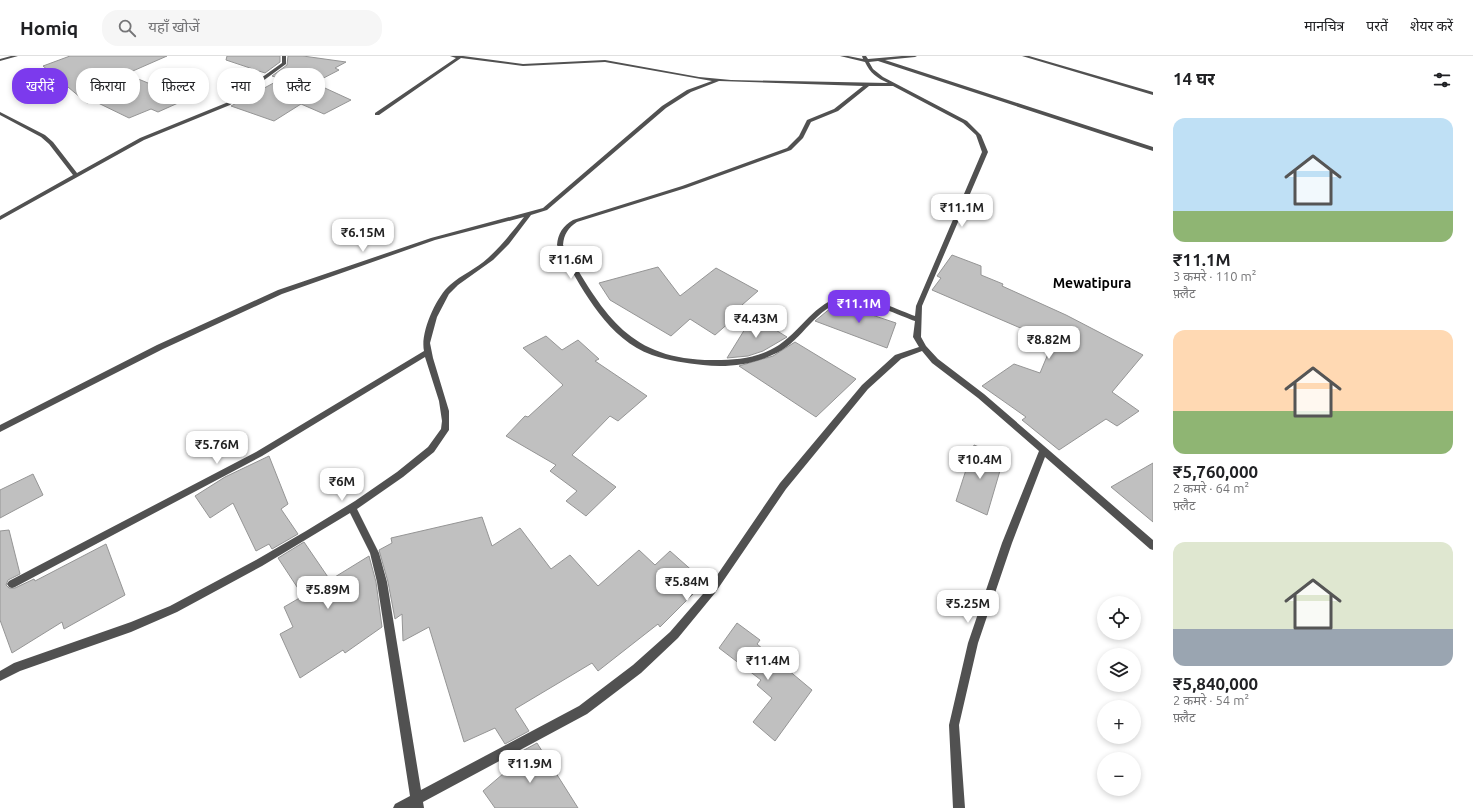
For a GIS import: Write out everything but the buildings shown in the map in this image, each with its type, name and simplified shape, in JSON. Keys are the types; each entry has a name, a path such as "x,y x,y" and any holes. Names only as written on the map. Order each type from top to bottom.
{"street":[{"path":"0,60 16,56"},
{"path":"0,218 76,175 152,135 228,104 284,63 284,57 291,56"},
{"path":"452,56 523,65 605,61 718,80 894,86"},
{"path":"842,56 879,60 915,56"},
{"path":"1024,56 1153,94"},
{"path":"377,114 460,57"},
{"path":"865,59 871,70 881,78 965,122 981,139 984,152 920,306 918,337 922,348 1153,546"},
{"path":"879,60 1153,149"},
{"path":"0,428 160,347 280,292 432,239 545,209 664,107 689,91 718,80"},
{"path":"867,85 836,110 808,121 801,137 789,149 684,187 575,221 566,226 561,234 560,245 594,301 618,330 633,343 647,351 670,359 696,362 739,363 760,359 782,346 828,303 846,297 854,296 919,320"},
{"path":"0,113 43,136 51,143 76,175"},
{"path":"0,676 18,666 148,621 213,589 285,549 352,508 405,471 435,444 445,431 445,412 427,354 427,334 442,299 450,288 491,259 530,212"},
{"path":"399,808 418,803 583,710 637,669 674,635 712,590 783,486 865,387 898,357 922,348"},
{"path":"12,584 259,454 427,354"},
{"path":"959,808 954,725 972,651 1007,543 1043,451"},
{"path":"352,508 374,553 382,582 418,803"}],"district":[{"name":"Mewatipura","path":"1092,283"}]}
